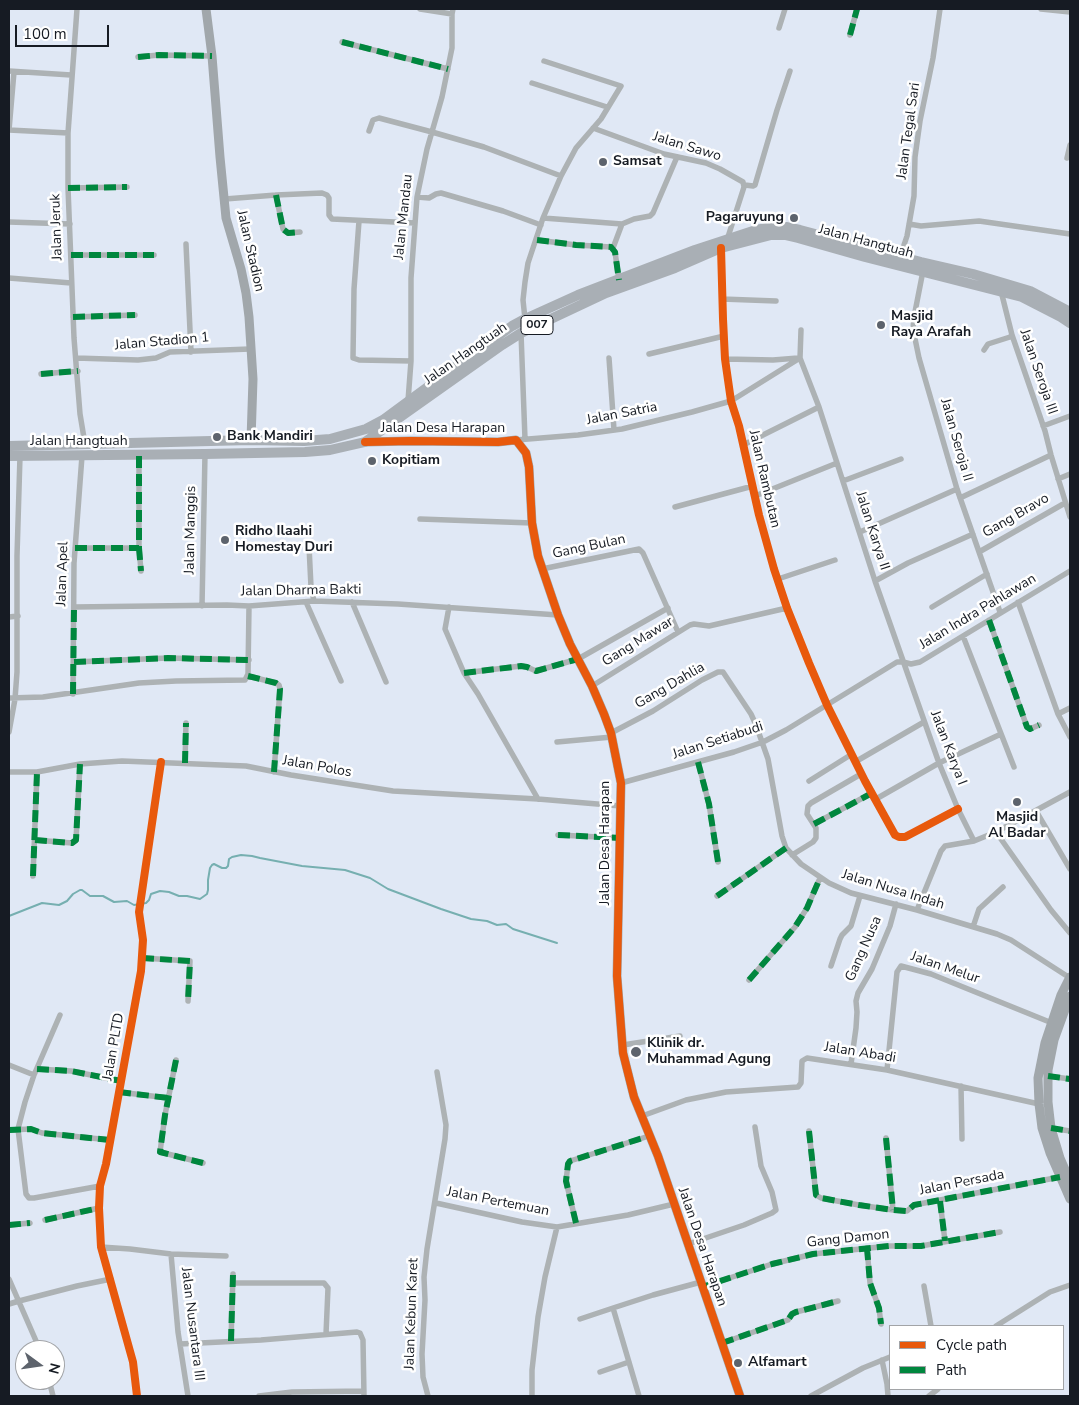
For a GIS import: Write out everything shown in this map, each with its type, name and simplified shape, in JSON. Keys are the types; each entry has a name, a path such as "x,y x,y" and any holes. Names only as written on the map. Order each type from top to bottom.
{"highway":[{"name":"Jalan Hangtuah","path":"9,456 205,454 330,450 365,442 521,333 674,263 756,230 772,227 786,227 900,256 971,279 1000,291 1022,297 1061,317 1070,324"},
{"name":"Jalan Hangtuah","path":"724,244 771,235 785,235 923,271 1030,291 1070,312"},
{"name":"Jalan Hangtuah","path":"9,446 251,440 304,441 330,439 366,430 383,420 512,326 578,295 674,263"}],"street":[{"name":"Jalan Jeruk","path":"77,9 68,133 68,188 73,317 80,414 85,444"},
{"name":"Jalan Stadion","path":"206,9 226,218 246,293 249,317 253,379 251,440"},
{"path":"420,9 452,11"},
{"path":"779,28 785,9"},
{"path":"850,35 857,9"},
{"name":"Jalan Tegal Sari","path":"900,256 914,196 915,157 920,121 933,58 940,9"},
{"path":"1041,9 1070,12"},
{"name":"Jalan Mandau","path":"408,401 411,278 417,197 452,48 452,11"},
{"path":"342,42 448,69"},
{"path":"138,57 159,55 212,56"},
{"path":"525,319 523,300 528,263 542,221 561,176 576,148 608,107 620,86 544,60"},
{"path":"68,133 9,130 11,71 72,75"},
{"path":"724,244 744,185 755,185 790,71"},
{"path":"532,83 608,107"},
{"path":"369,131 372,121 376,118 484,147 561,176"},
{"name":"Jalan Sawo","path":"593,128 664,154 720,168 743,182 744,185"},
{"path":"1067,158 1070,145"},
{"path":"417,197 429,198 441,193 542,221 622,224 634,219 650,216 677,157"},
{"path":"68,188 126,187"},
{"path":"225,200 276,195 324,194 329,198 330,218 415,223"},
{"path":"276,195 283,229 288,234 300,232"},
{"path":"359,221 354,289 353,358 359,360 410,361"},
{"path":"909,224 921,226 979,221 1070,234"},
{"path":"9,222 70,224"},
{"path":"619,280 613,248 622,224"},
{"path":"537,240 613,248"},
{"path":"186,244 191,352"},
{"name":"Jalan Rambutan","path":"724,244 722,299 725,359 731,401 739,426 759,515 778,580 787,608 827,705 861,774 893,831 899,838 905,837 958,809"},
{"path":"71,255 154,255"},
{"name":"Jalan Seroja II","path":"923,271 916,302 913,329 919,358 957,489 1000,612"},
{"path":"9,278 71,283"},
{"name":"Jalan Seroja III","path":"1000,291 1012,335 1043,426 1050,455 1070,517"},
{"path":"722,299 776,301"},
{"path":"73,317 135,315"},
{"path":"725,359 773,360 800,358 801,330"},
{"path":"520,440 521,333"},
{"path":"984,350 988,344 1012,335"},
{"path":"649,354 724,336"},
{"name":"Jalan Stadion 1","path":"76,358 138,360 156,358 170,352 250,348"},
{"path":"609,358 614,430"},
{"name":"Jalan Satria","path":"520,440 614,430 731,401 800,358"},
{"name":"Jalan Karya II","path":"800,358 819,407 875,581 904,662"},
{"path":"41,374 78,371"},
{"path":"743,445 819,407"},
{"path":"1043,426 1070,416"},
{"name":"Jalan Desa Harapan","path":"365,442 498,442 520,440 526,453 532,523 538,556 558,615 592,686 612,735 621,782 616,976 623,1053 634,1096 658,1156 740,1396"},
{"name":"Jalan Manggis","path":"202,606 205,454"},
{"path":"139,455 139,548 141,571"},
{"path":"960,498 1050,455"},
{"path":"9,732 12,698 17,672 17,556 20,456"},
{"name":"Jalan Apel","path":"73,694 74,564 82,456"},
{"path":"843,482 901,460"},
{"path":"755,496 837,462"},
{"path":"1058,479 1070,474"},
{"path":"675,507 753,486"},
{"path":"860,532 957,489"},
{"name":"Gang Bravo","path":"979,552 1065,503"},
{"path":"420,519 532,523"},
{"path":"875,581 908,563 972,534"},
{"path":"308,546 314,601"},
{"path":"76,548 139,548"},
{"name":"Gang Bulan","path":"542,569 639,549 643,553 678,632"},
{"path":"778,580 835,560"},
{"name":"Jalan Indra Pahlawan","path":"895,664 897,662 904,662 915,664 1070,571"},
{"path":"932,607 987,574"},
{"name":"Jalan Dharma Bakti","path":"74,608 250,606 314,601 449,607 558,615"},
{"path":"306,602 341,681"},
{"path":"352,602 386,682"},
{"path":"1018,602 1058,714 1070,737"},
{"path":"12,698 73,694 139,683 243,680 248,676 250,606"},
{"path":"449,607 445,626 446,632 464,673 538,799"},
{"path":"464,673 521,666 536,671 578,659 668,608"},
{"name":"Gang Mawar","path":"592,686 692,624 709,626 787,608"},
{"path":"9,617 18,616"},
{"path":"990,620 1027,727 1030,729 1039,725"},
{"path":"963,636 1014,767"},
{"path":"74,662 168,658 249,660"},
{"name":"Jalan Karya I","path":"904,662 938,763 974,841"},
{"name":"Jalan Setiabudi","path":"621,782 734,752 763,742 895,664"},
{"name":"Gang Dahlia","path":"612,735 702,680 721,671 725,674 751,714 763,742"},
{"path":"248,676 276,682 279,685 274,772"},
{"path":"1058,714 1070,708"},
{"path":"855,762 924,722"},
{"path":"184,763 186,723"},
{"path":"876,799 938,763 1001,734"},
{"path":"557,742 612,735"},
{"name":"Jalan Nusa Indah","path":"763,742 768,759 782,836 786,848 801,864 828,883 850,893 896,904 997,934 1011,940 1070,978"},
{"path":"809,781 852,754"},
{"name":"Jalan Polos","path":"9,772 37,772 80,764 122,761 246,766 393,791 538,799 621,806"},
{"name":"Jalan PLTD","path":"137,1396 133,1362 102,1246 99,1208 100,1186 106,1164 141,971 143,940 139,912 161,762"},
{"path":"698,762 709,804 718,862"},
{"path":"34,840 72,843 76,840 80,764"},
{"path":"33,876 37,772"},
{"path":"792,855 813,842 816,838 816,828 807,814 808,806 811,802 861,774"},
{"path":"917,910 931,872 943,848 948,845 974,841 996,832 1070,792"},
{"path":"814,824 872,793"},
{"path":"1036,811 1070,870"},
{"path":"996,832 1050,910 1070,933"},
{"path":"558,835 620,838"},
{"path":"717,896 786,848"},
{"path":"749,980 798,922 807,908 820,878"},
{"path":"973,927 979,909 1003,887"},
{"path":"831,966 842,935 852,926 860,896"},
{"name":"Gang Nusa","path":"850,1064 856,1028 856,1001 858,993 872,968 890,926 896,904"},
{"path":"142,958 190,961 188,1001"},
{"name":"Jalan Melur","path":"887,1070 897,972 902,966 931,974 1052,1023"},
{"path":"1070,978 1067,998 1054,1040 1048,1070 1046,1128 1070,1181"},
{"path":"1067,998 1052,1023 1045,1043 1038,1078 1039,1104 1046,1128 1050,1153 1070,1199"},
{"path":"60,1015 34,1075 18,1129 25,1187 28,1197 34,1198 100,1186"},
{"path":"623,1045 680,1036"},
{"name":"Jalan Abadi","path":"642,1116 686,1100 726,1092 798,1087 801,1083 802,1061 807,1058 887,1070 1039,1104"},
{"path":"176,1060 160,1152 203,1163"},
{"path":"9,1065 34,1075"},
{"path":"37,1069 71,1071 121,1081"},
{"name":"Jalan Kebun Karet","path":"428,1396 423,1377 422,1354 425,1300 424,1277 446,1125 437,1072"},
{"path":"1048,1076 1070,1079"},
{"path":"961,1086 962,1139"},
{"path":"119,1092 168,1098"},
{"path":"688,1244 744,1225 776,1210 772,1192 761,1166 755,1126"},
{"path":"1046,1128 1070,1131"},
{"path":"9,1130 31,1129 42,1133 110,1140"},
{"name":"Jalan Persada","path":"809,1131 816,1195 821,1198 907,1211 914,1205 1060,1177"},
{"path":"576,1223 566,1181 570,1161 650,1136"},
{"path":"886,1138 893,1210"},
{"path":"940,1201 945,1242"},
{"name":"Jalan Pertemuan","path":"436,1202 522,1222 557,1227 628,1215 674,1204"},
{"path":"45,1220 99,1208"},
{"path":"9,1225 30,1223"},
{"path":"532,1396 532,1370 538,1317 557,1227"},
{"name":"Gang Damon","path":"580,1320 652,1295 702,1284 813,1254 889,1246 921,1246 1000,1232"},
{"path":"102,1246 171,1254 226,1256"},
{"path":"867,1248 870,1283 879,1308 881,1324"},
{"name":"Jalan Nusantara III","path":"171,1254 180,1344 188,1396"},
{"path":"231,1341 233,1274"},
{"path":"9,1278 36,1340"},
{"path":"9,1304 111,1279"},
{"path":"233,1283 324,1283 328,1288 326,1334"},
{"path":"998,1325 1050,1292 1070,1285"},
{"path":"924,1286 931,1325"},
{"path":"722,1343 788,1320 796,1312 838,1301"},
{"path":"613,1308 639,1396"},
{"path":"180,1344 262,1340 354,1332 360,1334 363,1340 364,1394 292,1392 259,1396"},
{"path":"811,1396 818,1394 863,1368 889,1357"},
{"path":"882,1360 888,1396"},
{"path":"600,1372 630,1362"}],"waterway":[{"path":"9,916 42,903 59,905 80,890 90,896 103,896 114,902 127,901 134,905 146,903 151,894 160,891 200,899 207,894 212,865 226,868 229,859 241,855 302,866 345,870 370,878 388,889 441,909 471,919 487,921 497,925 506,924 513,929 557,943"}],"marked path":[{"path":"850,35 857,9"},
{"path":"342,42 448,69"},
{"path":"138,57 159,55 212,56"},
{"path":"68,188 127,187"},
{"path":"276,195 283,229 288,233 300,232"},
{"path":"537,240 611,247 615,252 619,280"},
{"path":"71,255 154,255"},
{"path":"73,317 135,315"},
{"path":"41,374 78,371"},
{"path":"75,548 139,548 139,455"},
{"path":"139,548 141,571"},
{"path":"73,694 74,607"},
{"path":"989,620 1027,727 1030,729 1039,725"},
{"path":"74,662 168,658 249,660"},
{"path":"464,673 521,666 536,671 578,659"},
{"path":"248,676 279,685 274,772"},
{"path":"185,763 186,723"},
{"path":"698,762 709,804 718,862"},
{"path":"35,840 72,843 76,840 80,764"},
{"path":"33,876 37,772"},
{"path":"814,824 872,793"},
{"path":"558,835 620,838"},
{"path":"717,896 786,848"},
{"path":"749,980 795,927 807,908 820,878"},
{"path":"142,958 190,961 188,1001"},
{"path":"176,1060 160,1152 203,1163"},
{"path":"37,1069 71,1071 121,1081"},
{"path":"1048,1076 1070,1079"},
{"path":"119,1092 168,1098"},
{"path":"1051,1128 1070,1131"},
{"path":"9,1130 31,1129 42,1133 110,1140"},
{"path":"809,1131 816,1195 821,1198 859,1205 907,1211 914,1205 1060,1177"},
{"path":"576,1223 566,1181 570,1161 649,1136"},
{"path":"886,1138 893,1210"},
{"path":"940,1201 945,1241"},
{"path":"45,1220 99,1208"},
{"path":"9,1225 30,1223"},
{"path":"702,1287 772,1264 813,1254 889,1246 921,1246 1000,1232"},
{"path":"867,1248 870,1283 879,1308 881,1324"},
{"path":"231,1341 233,1274"},
{"path":"722,1343 788,1320 796,1312 838,1301"}],"cycle path":[{"path":"721,248 725,359 731,401 739,426 759,515 774,569 809,663 827,705 865,781 895,835 905,837 958,809"},
{"path":"365,442 498,442 516,440 526,453 529,467 532,523 538,556 558,615 570,644 592,686 611,733 621,783 617,976 623,1053 634,1097 658,1156 740,1396"},
{"path":"137,1396 133,1362 101,1247 99,1208 100,1186 106,1164 141,971 143,940 139,912 161,762"}],"place":[{"name":"Samsat","path":"603,162"},
{"name":"Pagaruyung","path":"794,218"},
{"name":"Masjid Raya Arafah","path":"881,325"},
{"name":"Bank Mandiri","path":"217,437"},
{"name":"Kopitiam","path":"372,461"},
{"name":"Ridho Ilaahi Homestay Duri","path":"225,540"},
{"name":"Masjid Al Badar","path":"1017,802"},
{"name":"Klinik dr. Muhammad Agung","path":"636,1052"},
{"name":"Alfamart","path":"738,1363"}]}
